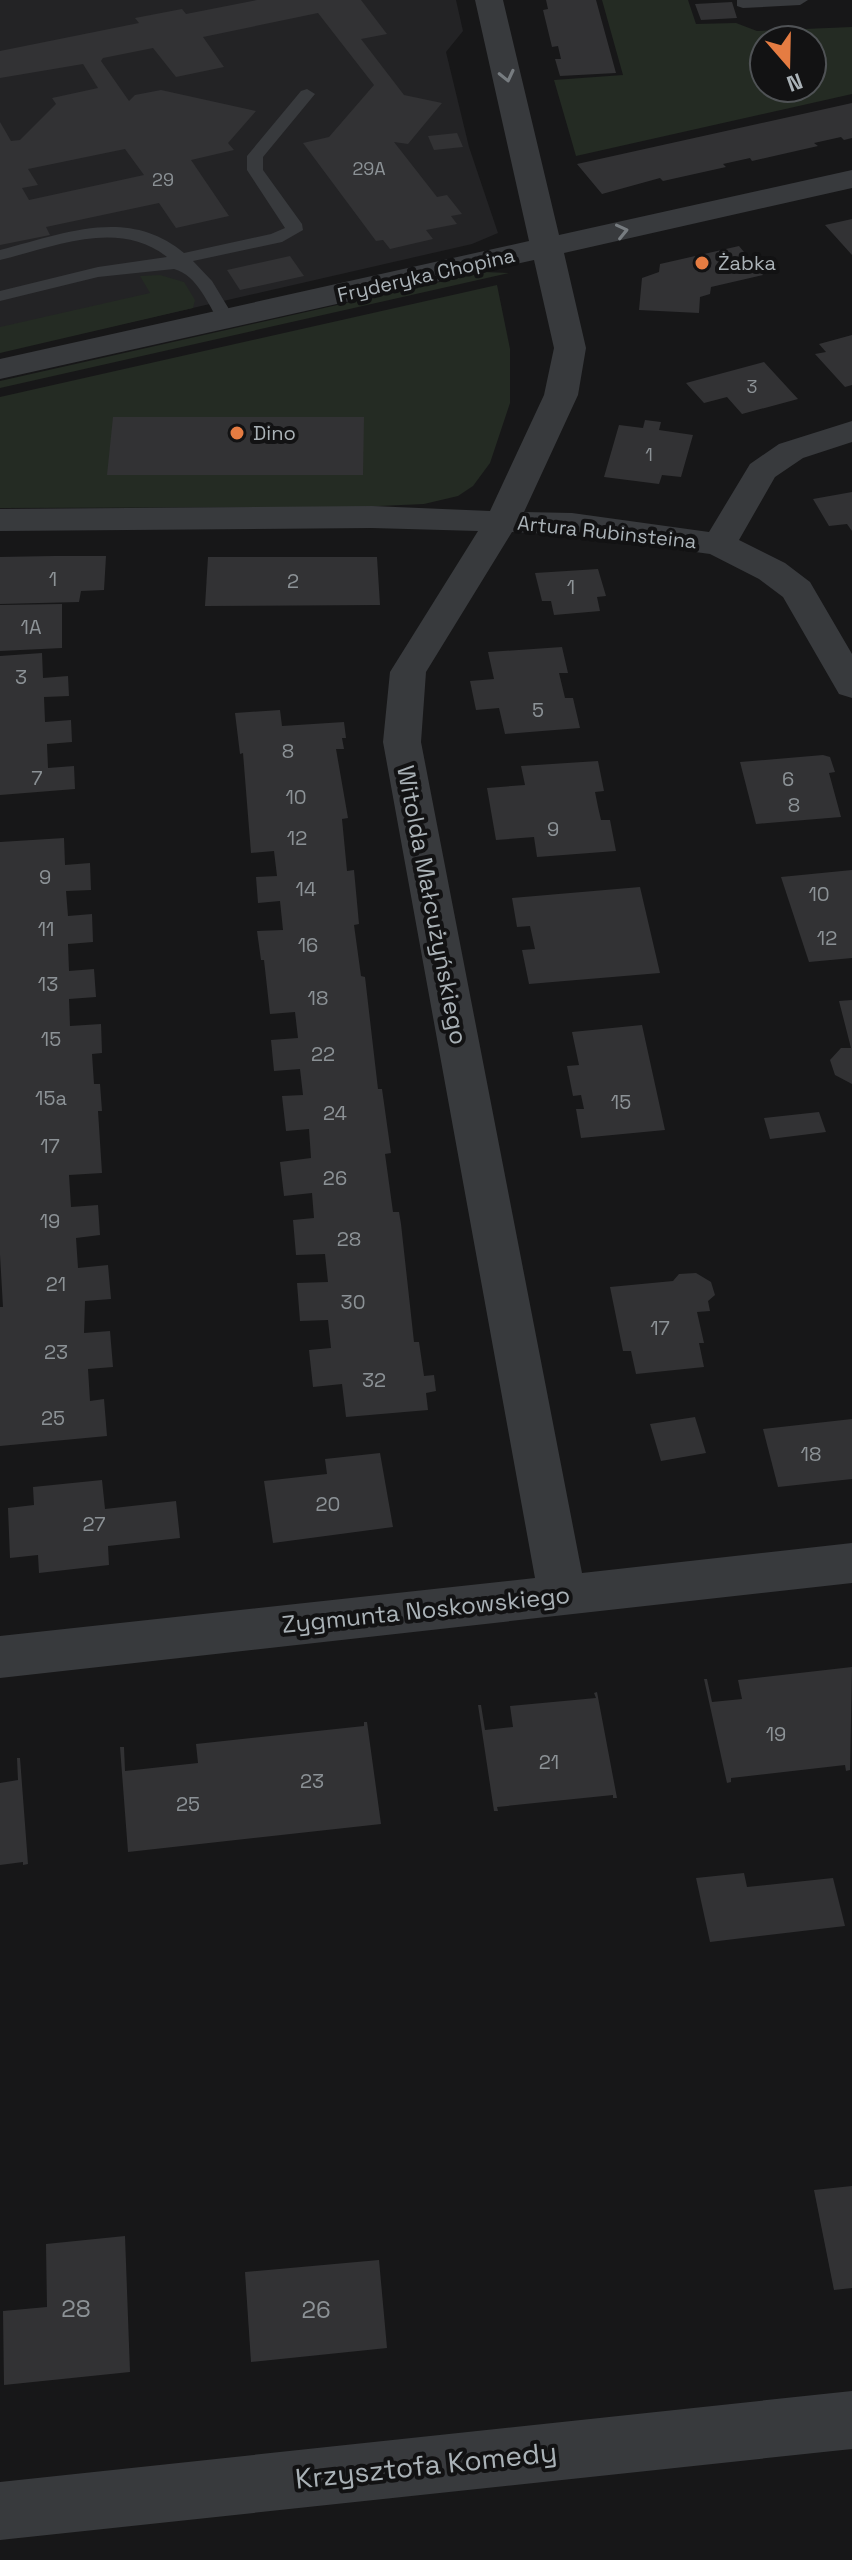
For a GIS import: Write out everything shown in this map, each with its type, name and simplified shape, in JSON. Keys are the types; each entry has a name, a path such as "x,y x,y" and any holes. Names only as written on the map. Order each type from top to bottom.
{"street":[{"name":"Witolda Małcużyńskiego","path":"489,0 570,348 561,395 502,521 408,672 402,742 562,1595"},
{"name":"Fryderyka Chopina","path":"0,369 852,179"},
{"name":"Artura Rubinsteina","path":"0,520 372,517 502,521 572,524 719,544 762,471 791,451 852,431"},
{"path":"719,544 772,571 797,590 852,686"},
{"name":"Zygmunta Noskowskiego","path":"0,1657 852,1563"},
{"name":"Krzysztofa Komedy","path":"0,2511 852,2420"}],"lane":[{"path":"743,3 800,0"},
{"path":"0,296 133,266 179,262 276,238 294,230 293,224 255,170 255,156 307,94"},
{"path":"0,255 63,240 125,233 154,240 179,262 226,319"}],"shaded area":[{"path":"0,0 456,0 463,31 446,52 469,147 498,233 472,244 0,352"},
{"path":"602,0 688,0 696,24 736,23 748,28 748,104 807,104 576,156 554,80 623,75"},
{"path":"852,27 852,94 828,99 828,28"},
{"path":"484,272 509,273 0,388 0,381"},
{"path":"160,275 184,282 195,300 193,308 0,353 0,327 150,293 140,276"},
{"path":"497,285 510,349 510,403 490,463 473,486 458,496 424,504 357,507 0,508 0,397"}],"building":[{"path":"257,0 361,0 387,34 361,39 404,95 442,103 408,144 394,142 437,197 447,195 462,214 451,216 457,224 426,230 433,239 390,249 383,240 376,241 303,143 329,137 374,85 318,13 203,37 224,67 176,77 153,48 103,58 101,61 129,101 135,95 161,90 256,111 228,143 234,150 191,160 229,216 176,228 159,203 46,227 50,235 0,245 0,122 11,141 20,140 56,104 52,98 98,88 83,64 0,78 0,51 139,23 135,18 182,9 186,14","holes":["125,149 144,175 29,200 22,188 38,185 28,169"]},
{"path":"546,0 596,0 616,73 560,76 555,59 561,59 558,46 552,47 543,10 548,9"},
{"path":"732,2 737,18 701,20 695,4"},
{"path":"852,103 852,138 844,140 841,137 814,143 818,146 752,161 750,158 723,164 726,167 663,181 660,178 602,194 577,164"},
{"path":"457,133 463,147 434,150 428,136"},
{"path":"852,219 852,255 825,225"},
{"path":"739,246 763,275 711,287 710,294 700,297 699,313 639,310 642,278 659,272 660,264"},
{"path":"290,256 304,276 240,290 227,270"},
{"path":"852,335 852,385 845,387 815,354 826,352 819,344"},
{"path":"764,362 798,399 742,414 727,397 704,403 686,383"},
{"name":"Dino","path":"113,417 364,417 363,475 107,475"},
{"path":"645,420 661,422 659,430 693,435 681,477 662,475 659,484 604,477 619,425 643,428"},
{"path":"852,492 852,531 847,524 829,526 813,499"},
{"path":"106,556 104,590 81,591 79,602 0,604 0,557"},
{"path":"208,557 377,557 380,605 205,606"},
{"path":"598,569 606,596 597,597 600,611 554,615 551,601 542,601 535,573"},
{"path":"62,604 62,648 0,651 0,605"},
{"path":"562,647 568,673 559,673 565,698 573,698 580,728 505,734 499,708 476,710 470,681 494,679 488,652"},
{"path":"42,653 43,678 68,676 69,696 44,697 45,722 71,720 72,742 47,744 48,768 74,766 75,789 0,795 0,656"},
{"path":"280,710 282,726 344,722 344,749 336,749 348,818 342,819 347,871 354,870 359,924 354,925 361,976 365,977 378,1089 382,1089 391,1153 385,1154 393,1212 399,1212 401,1224 414,1342 419,1342 424,1376 434,1375 436,1391 426,1393 428,1410 346,1417 342,1384 313,1387 309,1350 331,1348 328,1320 300,1321 297,1283 328,1282 325,1254 296,1255 293,1220 314,1218 312,1193 284,1196 280,1162 311,1158 309,1129 286,1131 282,1096 303,1095 300,1069 274,1071 271,1040 298,1038 295,1012 270,1014 264,960 261,960 257,931 283,930 280,901 258,903 256,877 277,876 274,851 251,853 243,753 240,754 235,713"},
{"path":"830,757 835,772 829,773 841,817 756,824 740,762"},
{"path":"598,761 604,791 595,792 598,807 601,820 610,820 616,851 537,857 534,837 496,840 487,788 525,785 521,766"},
{"path":"64,838 65,865 90,863 91,890 66,891 68,916 92,914 93,942 68,944 69,971 94,969 96,997 69,999 70,1026 101,1024 102,1053 92,1054 94,1084 100,1084 102,1111 98,1111 102,1173 69,1175 71,1207 98,1205 100,1235 76,1238 78,1268 108,1265 111,1299 85,1301 84,1333 110,1331 113,1367 88,1369 90,1401 104,1399 107,1436 0,1446 0,1307 3,1307 0,1255 0,842"},
{"path":"852,870 852,958 809,962 781,877"},
{"path":"640,887 660,973 529,984 522,950 535,949 530,926 517,927 512,898"},
{"path":"852,1000 852,1084 835,1075 830,1060 841,1048 851,1048 839,1001"},
{"path":"642,1025 665,1130 581,1138 576,1109 584,1109 581,1095 573,1096 567,1066 579,1065 572,1032"},
{"path":"819,1112 826,1132 770,1139 764,1118"},
{"path":"696,1273 711,1282 715,1295 708,1301 710,1311 697,1312 704,1343 699,1343 704,1367 636,1374 631,1351 623,1351 610,1287 673,1281 679,1274"},
{"path":"695,1417 706,1453 661,1461 650,1424"},
{"path":"852,1419 852,1479 778,1487 763,1429"},
{"path":"380,1453 393,1527 273,1543 264,1481 327,1474 325,1459"},
{"path":"102,1480 105,1509 176,1501 180,1538 108,1546 109,1565 39,1573 38,1555 10,1558 8,1508 34,1505 33,1487"},
{"path":"852,1667 850,1770 846,1771 845,1765 731,1778 731,1782 727,1783 704,1679 707,1679 712,1702 742,1699 738,1680"},
{"path":"597,1692 617,1798 613,1795 497,1807 498,1811 494,1811 478,1705 481,1705 485,1730 513,1727 510,1706 596,1698 594,1693"},
{"path":"367,1722 381,1824 128,1852 120,1747 124,1747 125,1771 198,1763 196,1744 364,1726"},
{"path":"17,1758 20,1758 28,1864 0,1865 0,1783 18,1780"},
{"path":"744,1873 747,1887 833,1878 845,1926 710,1942 696,1878"},
{"path":"852,2186 852,2288 834,2290 814,2190"},
{"path":"125,2236 130,2372 4,2385 3,2311 47,2307 46,2244"},
{"path":"379,2260 387,2348 251,2362 245,2272"}],"place":[{"name":"Żabka","path":"702,263"},
{"name":"Dino","path":"237,433"}]}
